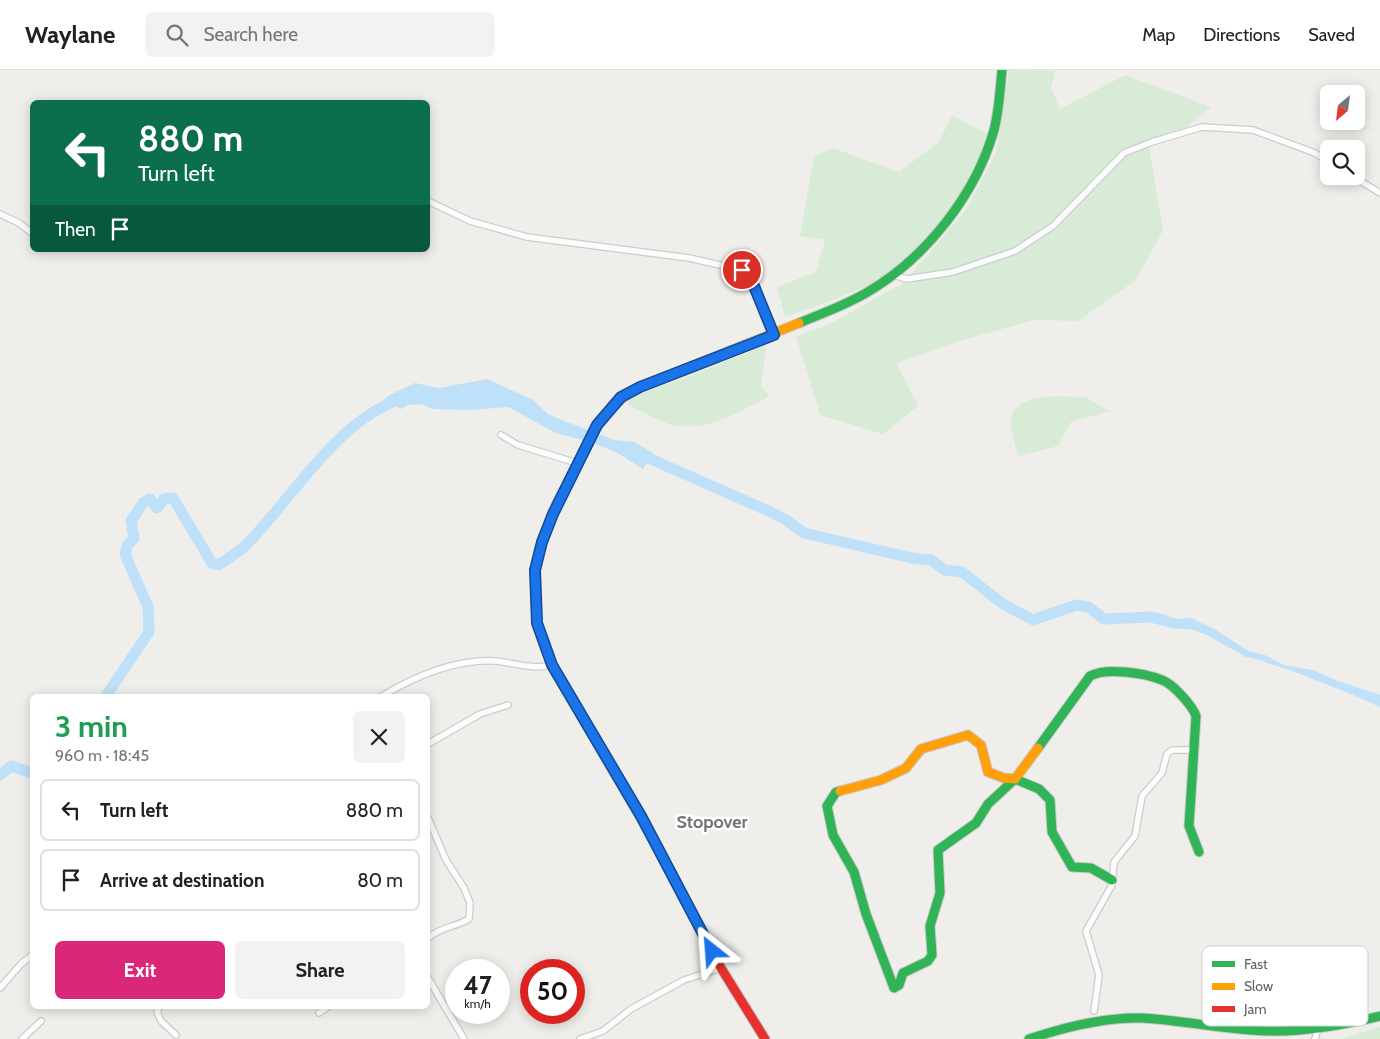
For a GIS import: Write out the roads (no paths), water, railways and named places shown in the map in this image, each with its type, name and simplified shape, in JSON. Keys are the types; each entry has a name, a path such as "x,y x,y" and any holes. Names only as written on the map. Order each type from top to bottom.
{"main road":[{"path":"764,1039 721,968 641,816 552,665 537,623 535,570 548,524 577,463 609,408 627,393 774,335 855,299 893,276 928,242 963,196 983,161 998,115 1002,70"},
{"path":"1112,880 1090,868 1072,867 1052,832 1050,800 1039,789 1015,779 1004,778 988,772 981,745 968,736 921,749 906,768 881,780 836,792 827,806 833,835 854,872 866,914 894,988 899,985 903,974 928,961 932,955 930,926 940,893 938,850 976,822 988,804 1015,779 1090,676 1099,670 1132,673 1164,680 1192,706 1196,716 1190,826 1199,852"},
{"path":"1029,1039 1065,1027 1119,1018 1157,1019 1202,1025"},
{"path":"1210,1026 1241,1030 1282,1031 1328,1026"}],"street":[{"path":"893,276 907,279 953,272 1015,251 1053,226 1124,153 1152,142 1202,127 1253,130 1320,156"},
{"path":"1365,184 1380,193"},
{"path":"430,202 470,221 527,237 689,258 742,270 754,286 774,335"},
{"path":"0,214 30,232"},
{"path":"501,435 518,445 577,463"},
{"path":"386,694 410,681 463,664 493,661 543,668 552,665"},
{"path":"430,743 480,714 508,705"},
{"path":"1094,1011 1099,975 1086,931 1112,885 1114,862 1135,836 1142,796 1162,773 1167,754 1172,750 1193,750"},
{"path":"430,823 446,860 464,888 470,903 469,918 458,926 439,928 430,936"},
{"path":"0,988 30,957"},
{"path":"580,1039 603,1031 631,1009 684,980 721,968"},
{"path":"430,982 436,996 464,1039"},
{"path":"158,1009 157,1012 161,1021 176,1035"},
{"path":"319,1013 325,1009"},
{"path":"22,1039 41,1021"},
{"path":"1315,1039 1318,1028"}],"water":[{"path":"487,379 533,400 548,414 559,419 614,440 634,442 653,453 643,469 616,452 587,441 556,433 508,407 470,410 432,409 422,404 408,405 401,409 384,399 415,383 439,388"},
{"path":"1154,612 1178,619 1191,618 1216,630 1248,651 1265,655 1284,665 1313,670 1338,681 1380,695 1380,707 1295,672 1246,657 1207,635 1194,630 1171,628 1150,620"}],"waterway":[{"path":"107,694 149,632 148,607 125,554 128,544 134,539 131,521 143,503 150,499 157,508 164,499 173,498 212,563 218,565 246,545 338,440 359,422 381,408 405,398"},
{"path":"637,453 771,512 804,533 912,558 931,560 945,570 962,572 1003,604 1033,620 1076,605 1088,607 1104,619 1151,617 1166,621"},
{"path":"0,775 11,766 30,772"}],"district":[{"name":"Stopover","path":"712,822"}]}
